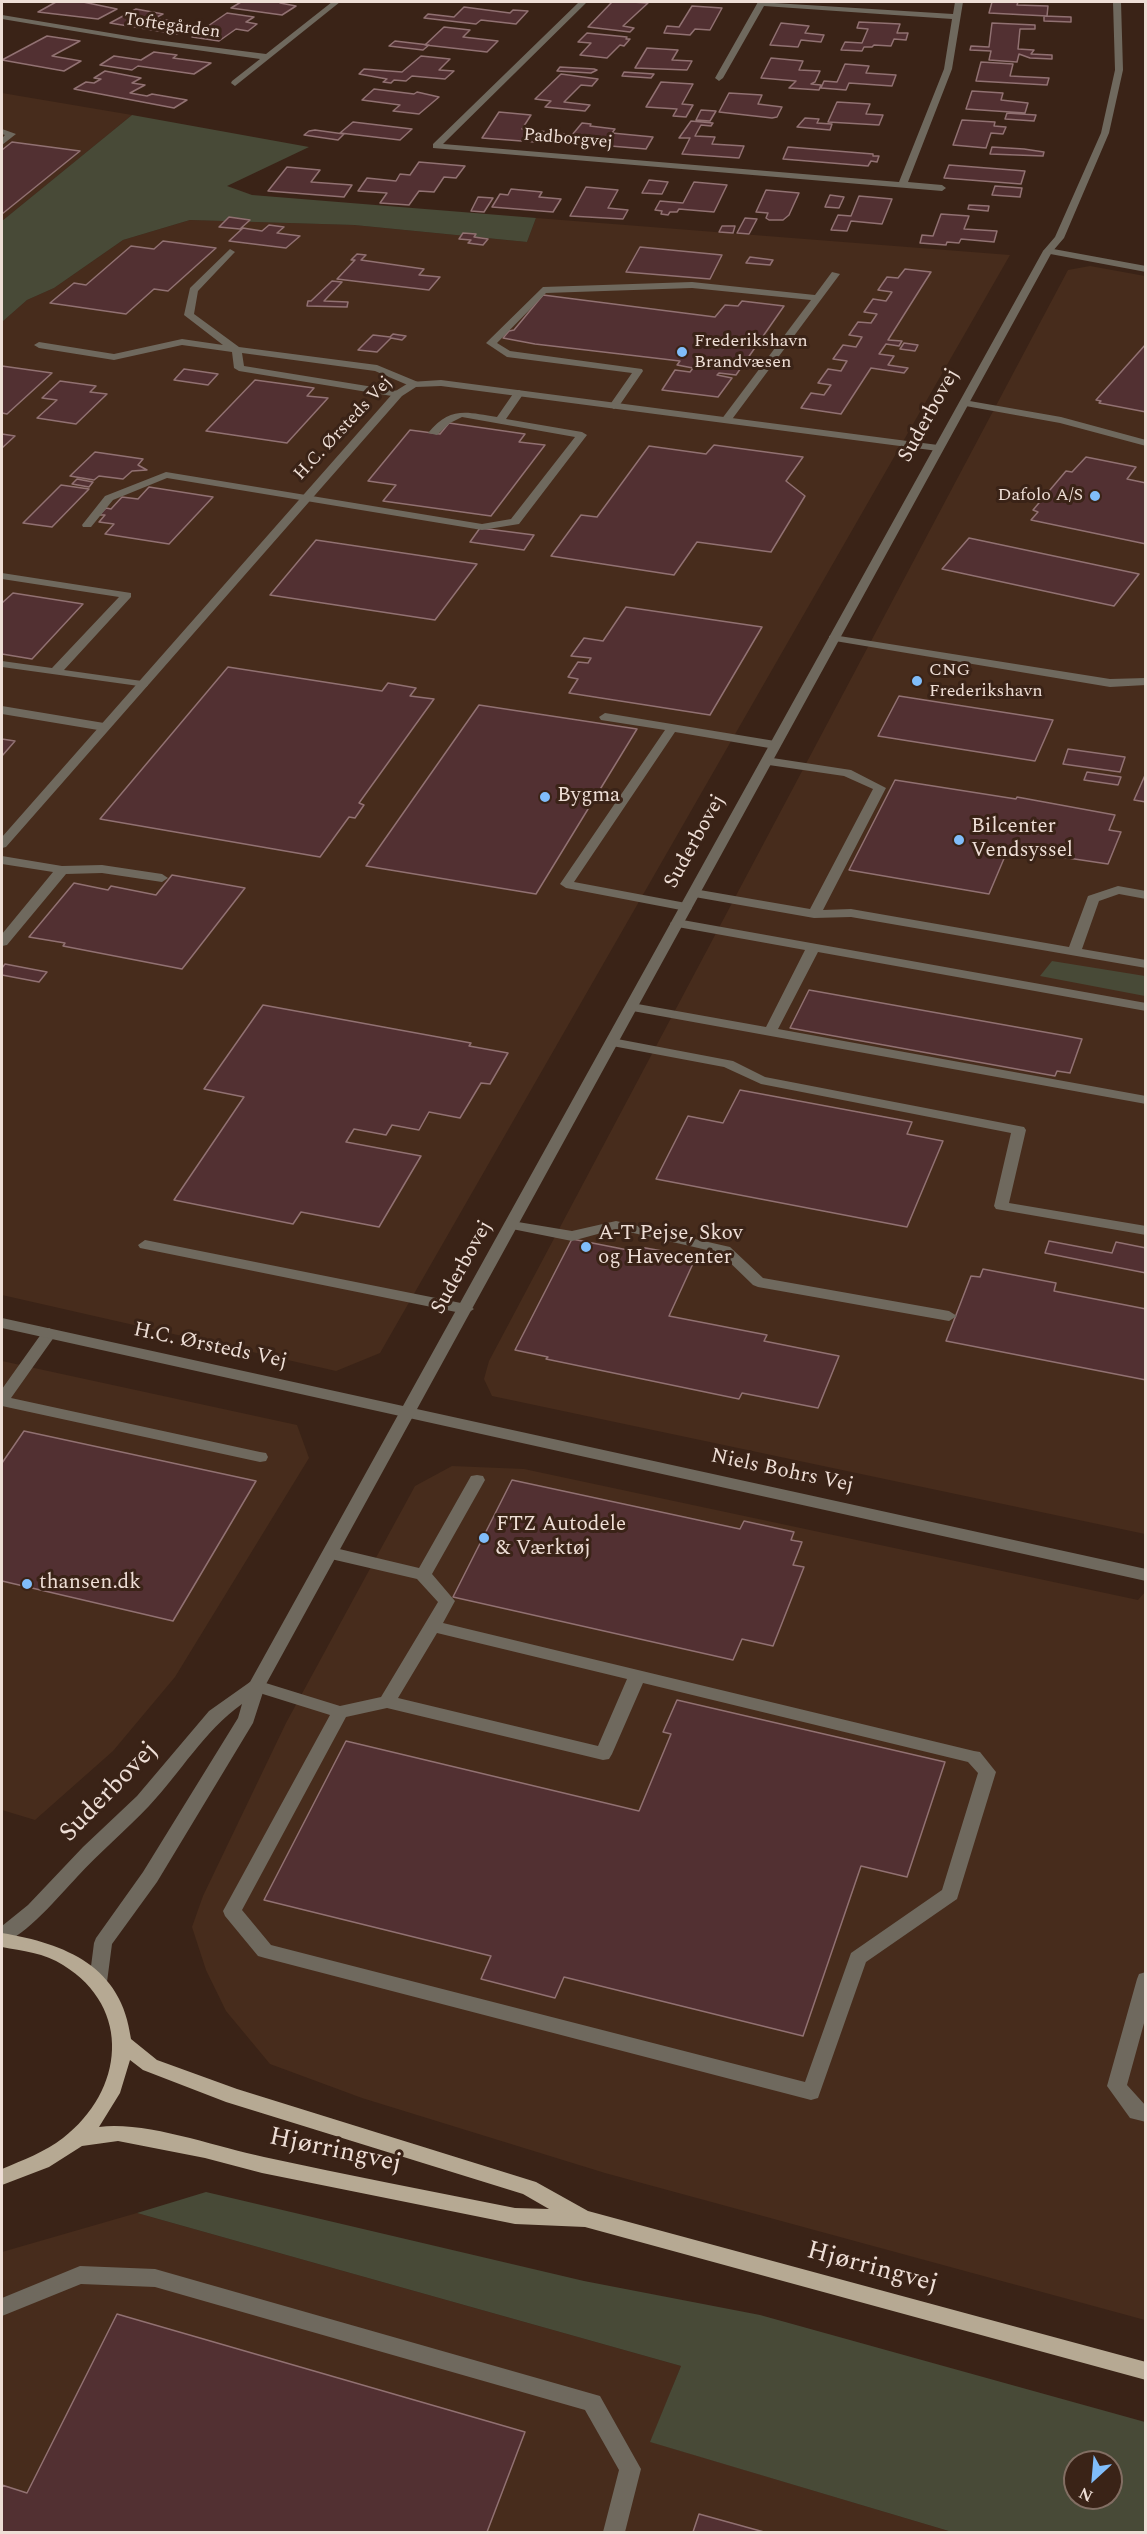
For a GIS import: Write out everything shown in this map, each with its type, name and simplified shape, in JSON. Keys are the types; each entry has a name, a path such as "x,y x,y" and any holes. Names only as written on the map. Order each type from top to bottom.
{"main road":[{"path":"2,1938 37,1945 71,1960 98,1982 117,2010 124,2044 118,2077 103,2109 77,2138 36,2165 2,2176"},
{"name":"Hjørringvej","path":"124,2044 150,2065 233,2096 529,2188 585,2219"},
{"name":"Hjørringvej","path":"77,2138 118,2133 205,2150 262,2165 515,2216 585,2219 1146,2371"}],"street":[{"path":"235,83 336,2"},
{"name":"Padborgvej","path":"583,2 436,146 942,188"},
{"path":"903,184 948,69 959,2"},
{"name":"Suderbovej","path":"98,1982 103,1943 150,1877 247,1719 256,1686 409,1413 938,448 1048,251 1059,238 1105,134 1119,70 1117,2"},
{"path":"719,78 761,3 958,17"},
{"name":"Toftegården","path":"2,17 140,40 267,57"},
{"path":"2,132 12,134 2,142"},
{"path":"1048,251 1146,269"},
{"path":"230,252 194,290 189,315 237,350 239,368 398,394"},
{"path":"726,420 836,274"},
{"path":"614,406 638,371 507,354 491,343 543,290 692,285 817,298"},
{"path":"39,345 114,357 182,342 377,368 414,384"},
{"name":"H.C. Ørsteds Vej","path":"2,842 398,394 414,384 441,383 938,448"},
{"path":"500,420 519,393"},
{"path":"964,403 1061,420 1146,443"},
{"path":"87,525 109,498 166,475 482,527 515,522 582,435 461,414 447,421 434,433"},
{"path":"2,576 127,595 55,672"},
{"path":"833,638 1110,683 1146,681"},
{"path":"2,664 142,685"},
{"path":"2,710 104,727"},
{"path":"605,717 775,745"},
{"path":"674,727 566,884 686,907"},
{"path":"766,761 847,773 880,788 814,914"},
{"path":"2,860 62,870 102,868 162,878"},
{"path":"2,942 62,870"},
{"path":"1074,952 1093,899 1118,890 1146,895"},
{"path":"694,893 814,914 851,913 1146,964"},
{"path":"677,923 1146,1007"},
{"path":"770,1032 813,948"},
{"path":"632,1007 1146,1100"},
{"path":"612,1042 728,1064 761,1080 1019,1130 1001,1206 1146,1231"},
{"path":"512,1225 572,1236 616,1225 725,1250 758,1282 950,1317"},
{"path":"145,1245 466,1309"},
{"name":"H.C. Ørsteds Vej","path":"2,1323 409,1413"},
{"path":"49,1333 2,1401 260,1457"},
{"name":"Niels Bohrs Vej","path":"409,1413 1146,1575"},
{"path":"423,1575 477,1480"},
{"path":"331,1552 423,1575 447,1601 387,1702"},
{"path":"340,1712 232,1911 265,1951 810,2092 858,1958 950,1894 987,1772 974,1757 432,1626"},
{"path":"256,1686 340,1712 387,1702 603,1754 638,1676"},
{"name":"Suderbovej","path":"2,1938 35,1910 89,1852 143,1801 215,1715 256,1686"},
{"path":"1146,1979 1117,2086 1137,2112 1146,2114"},
{"path":"2,2307 80,2275 155,2278 592,2403 630,2469 614,2532"}],"shaded area":[{"path":"2,93 132,115 2,221"},
{"path":"536,218 1010,255 380,1353 336,1371 2,1295 2,322 27,300 54,288 123,240 190,220 354,225 527,242"},
{"path":"1090,266 1145,276 1145,1534 492,1396 484,1379 489,1361 1068,270"},
{"path":"2,1361 297,1425 309,1458 175,1677 113,1751 35,1820 2,1810"},
{"path":"452,1466 524,1469 1138,1600 1145,1592 1145,2320 605,2173 362,2098 270,2064 226,2011 206,1970 192,1927 203,1896 286,1723 415,1486"},
{"path":"137,2213 681,2366 651,2442 952,2532 2,2532 2,2252"}],"green space":[{"path":"132,115 309,147 227,186 252,195 536,218 527,242 354,225 190,220 123,240 54,288 27,300 2,322 2,221"},
{"path":"1052,961 1145,976 1145,996 1040,976"},
{"path":"206,2192 584,2281 760,2315 1145,2422 1145,2532 952,2532 650,2442 681,2366 137,2213"}],"building":[{"path":"56,2 83,2 117,9 98,19 38,12"},
{"path":"241,2 283,2 280,3 296,6 282,15 231,8"},
{"path":"612,2 648,3 623,26 634,28 630,32 588,27"},
{"path":"992,2 1018,2 1017,5 1048,6 1047,16 989,13"},
{"path":"692,6 722,8 710,30 695,29 690,35 664,33 667,26 679,27"},
{"path":"464,7 510,13 513,10 528,11 516,24 481,20 476,24 424,18 428,14 454,17"},
{"path":"136,9 163,14 155,18 193,25 177,34 110,23"},
{"path":"227,13 254,17 246,22 257,24 248,31 236,29 219,41 192,37"},
{"path":"1044,16 1071,17 1071,22 1044,21"},
{"path":"859,22 900,24 897,33 908,33 906,40 894,39 891,46 874,45 864,47 862,51 841,50 845,42 862,43 868,29 857,28"},
{"path":"781,23 809,26 805,33 824,35 821,42 801,40 798,47 770,45"},
{"path":"992,23 1035,25 1035,29 1020,29 1018,49 1034,50 1031,54 1052,55 1052,59 1030,58 1019,54 1017,62 989,60 991,51 970,50 971,46 989,47"},
{"path":"444,27 470,30 463,37 498,41 487,52 425,45"},
{"path":"587,33 630,39 607,58 580,55 591,43 578,42"},
{"path":"47,36 80,41 52,56 81,61 64,71 2,60"},
{"path":"395,41 429,45 423,50 389,46"},
{"path":"647,48 678,50 672,60 692,61 687,70 635,68"},
{"path":"154,52 177,55 173,58 211,63 194,74 138,66 132,70 100,65 114,56 141,60"},
{"path":"421,56 450,59 439,70 454,71 445,79 412,76 406,81 394,80 391,83 383,82 387,79 359,74 364,69 402,72"},
{"path":"771,58 803,61 799,70 820,71 815,82 811,84 821,85 819,90 789,88 796,81 761,78"},
{"path":"981,62 1013,64 1010,76 1049,78 1047,85 976,81"},
{"path":"845,64 869,66 866,73 896,75 892,86 849,83 846,90 821,88 824,81 837,82"},
{"path":"560,67 597,70 591,73 557,71"},
{"path":"105,71 141,78 132,83 145,85 130,93 187,100 174,108 74,89 86,82 94,83 101,79 94,78"},
{"path":"624,72 654,74 651,78 622,76"},
{"path":"561,74 598,79 592,86 581,85 564,102 590,105 585,111 545,107 551,101 535,99"},
{"path":"661,82 693,84 682,104 693,105 686,117 673,116 677,109 646,107"},
{"path":"374,89 414,94 417,92 439,97 419,114 393,111 400,105 362,100"},
{"path":"972,91 1003,93 1001,100 1028,103 1025,113 966,109"},
{"path":"729,93 762,95 758,104 782,107 777,117 772,118 719,112"},
{"path":"837,102 870,104 866,114 883,115 879,125 828,122"},
{"path":"701,110 716,111 710,121 696,120"},
{"path":"499,112 531,115 522,129 574,135 571,140 564,140 561,144 482,138"},
{"path":"1007,113 1036,115 1034,121 1005,119"},
{"path":"805,118 819,119 817,123 832,124 830,130 797,127"},
{"path":"962,120 995,122 994,126 1006,127 1003,134 991,133 986,148 953,145"},
{"path":"691,121 713,123 711,126 701,125 695,136 715,137 712,144 744,146 739,158 682,154 690,138 679,138"},
{"path":"353,122 412,129 400,140 340,133"},
{"path":"582,123 615,129 612,133 653,137 646,149 587,144 591,136 572,135"},
{"path":"315,130 344,134 338,140 304,135"},
{"path":"12,142 80,151 2,214 2,150"},
{"path":"788,147 879,156 877,162 871,161 868,166 783,159"},
{"path":"992,147 1044,152 1043,156 990,154"},
{"path":"419,162 465,166 456,178 444,177 434,192 419,191 409,205 380,203 387,193 358,191 367,178 396,181 400,174 410,175"},
{"path":"949,165 1025,171 1021,184 944,178"},
{"path":"287,167 320,170 311,182 352,185 344,197 268,191"},
{"path":"649,180 668,182 662,194 642,193"},
{"path":"694,182 727,185 714,212 679,209 668,215 655,210 660,201 683,203"},
{"path":"995,186 1022,188 1020,197 992,195"},
{"path":"586,187 618,190 608,208 628,210 623,219 570,216"},
{"path":"511,189 542,192 539,197 561,199 553,212 492,207 500,194 508,195"},
{"path":"766,190 799,193 789,215 783,220 769,220 766,218 768,213 756,212"},
{"path":"830,195 844,197 839,208 825,207"},
{"path":"859,196 892,199 882,224 851,221 847,231 831,230 838,215 851,216"},
{"path":"478,197 493,198 484,212 471,211"},
{"path":"969,205 989,206 988,211 968,209"},
{"path":"941,214 969,216 964,229 997,231 994,242 961,239 959,243 947,242 946,245 920,243 922,235 933,236"},
{"path":"229,217 250,220 240,229 219,227"},
{"path":"745,218 757,219 749,234 737,233"},
{"path":"269,225 284,227 277,233 300,236 286,248 229,241 243,228 262,231"},
{"path":"722,226 735,226 733,233 719,232"},
{"path":"463,233 476,234 474,237 488,239 483,245 468,243 471,240 459,239"},
{"path":"163,241 216,248 168,291 154,289 126,314 50,303 74,283 86,285 131,246 154,249"},
{"path":"640,247 722,255 710,279 626,272"},
{"path":"357,254 366,255 361,260 424,269 419,275 440,277 429,290 337,279 355,260 351,260"},
{"path":"750,257 773,260 770,265 746,263"},
{"path":"905,269 931,272 888,340 902,341 899,346 886,344 879,354 894,356 888,365 908,368 904,373 871,368 841,414 801,408 811,393 824,395 831,385 818,383 828,369 841,371 847,361 833,359 843,345 856,347 862,337 849,335 858,322 871,323 877,314 864,312 873,299 886,301 892,292 878,290 887,277 898,278"},
{"path":"332,281 342,282 324,301 348,302 347,307 307,306 308,301 311,301"},
{"name":"Frederikshavn Brandvæsen","path":"543,295 715,317 725,305 738,306 742,301 784,306 736,375 719,373 717,375 732,378 718,397 662,390 675,370 690,372 693,368 677,365 680,361 535,344 503,338 509,331 514,330"},
{"path":"393,334 406,336 402,340 391,338 377,352 358,350 373,335 390,337"},
{"path":"904,343 918,345 915,351 900,349"},
{"path":"1146,344 1146,412 1099,403 1101,401 1096,400"},
{"path":"2,366 52,373 7,414 2,413"},
{"path":"184,369 218,374 208,385 174,380"},
{"path":"255,380 314,388 307,396 328,398 287,443 206,431"},
{"path":"60,381 96,386 90,392 107,394 76,424 37,418 57,400 42,398"},
{"path":"449,423 525,434 519,442 545,445 491,516 383,501 396,485 368,481 410,430 440,434"},
{"path":"2,434 15,436 2,448"},
{"path":"714,445 803,457 786,481 805,496 771,552 697,542 674,575 551,556 581,515 597,517 649,446 706,454"},
{"path":"95,452 143,459 138,465 147,470 132,471 123,479 99,476 94,480 70,476"},
{"name":"Dafolo A/S","path":"1086,457 1136,467 1127,479 1146,483 1146,544 1031,520 1038,512 1033,510 1066,471 1072,472"},
{"path":"77,479 93,482 89,487 72,484"},
{"path":"61,485 89,489 52,527 23,523"},
{"path":"149,487 213,497 169,544 105,534 114,524 99,522 105,515 99,515 106,508 111,509 122,497 138,499"},
{"path":"480,528 534,535 524,550 470,542"},
{"path":"969,538 1139,574 1114,606 942,569"},
{"path":"316,540 477,564 435,620 270,595"},
{"path":"13,593 83,604 32,659 2,654 2,603"},
{"path":"626,607 762,627 710,715 569,693 578,679 568,677 578,662 588,663 591,658 571,656 584,638 603,641"},
{"path":"228,667 382,691 388,683 416,688 410,696 434,699 359,803 364,805 355,818 349,817 320,857 100,819"},
{"path":"899,696 1053,720 1035,761 878,736"},
{"path":"479,705 637,729 536,894 366,866"},
{"path":"2,739 15,741 2,756"},
{"path":"1068,749 1125,757 1120,772 1063,764"},
{"path":"1087,772 1121,777 1118,785 1084,780"},
{"path":"1146,773 1146,802 1134,800"},
{"path":"895,780 1016,799 1017,797 1115,815 1109,830 1121,832 1108,864 1008,849 989,894 849,870"},
{"path":"172,875 245,888 182,969 63,946 65,943 29,937 74,883 108,890 111,886 156,895"},
{"path":"5,964 47,972 39,982 2,975 2,968"},
{"path":"809,990 1082,1039 1070,1073 1057,1071 1055,1076 790,1028"},
{"path":"263,1005 471,1043 469,1046 508,1053 490,1084 481,1083 460,1118 429,1112 419,1130 392,1125 386,1135 354,1129 346,1142 421,1156 379,1227 301,1212 293,1224 174,1200 244,1097 204,1089"},
{"path":"740,1090 912,1122 907,1134 943,1141 907,1227 656,1179 688,1116 723,1123"},
{"path":"572,1239 638,1252 640,1247 696,1257 669,1316 767,1335 764,1341 839,1356 818,1408 742,1393 739,1399 546,1359 548,1357 515,1350"},
{"path":"1049,1241 1112,1253 1116,1242 1146,1248 1146,1273 1045,1253"},
{"path":"983,1269 1056,1283 1054,1291 1146,1309 1146,1380 946,1341 971,1276 980,1277"},
{"path":"24,1431 256,1481 173,1621 2,1581 2,1463"},
{"path":"512,1480 740,1529 744,1521 794,1532 791,1540 802,1542 793,1565 804,1567 773,1646 742,1639 733,1660 453,1597"},
{"path":"677,1700 945,1762 907,1877 861,1866 803,2036 564,1977 555,1998 481,1979 491,1956 264,1900 346,1741 639,1811 671,1734 663,1732"},
{"path":"117,2314 525,2432 487,2532 2,2532 2,2485 27,2493"},
{"path":"699,2514 764,2532 693,2532"}],"place":[{"name":"Frederikshavn Brandvæsen","path":"682,352"},
{"name":"Dafolo A/S","path":"1095,496"},
{"name":"CNG Frederikshavn","path":"917,681"},
{"name":"Bygma","path":"545,797"},
{"name":"Bilcenter Vendsyssel","path":"959,840"},
{"name":"A-T Pejse, Skov og Havecenter","path":"586,1247"},
{"name":"FTZ Autodele & Værktøj","path":"484,1538"},
{"name":"thansen.dk","path":"27,1584"}]}
